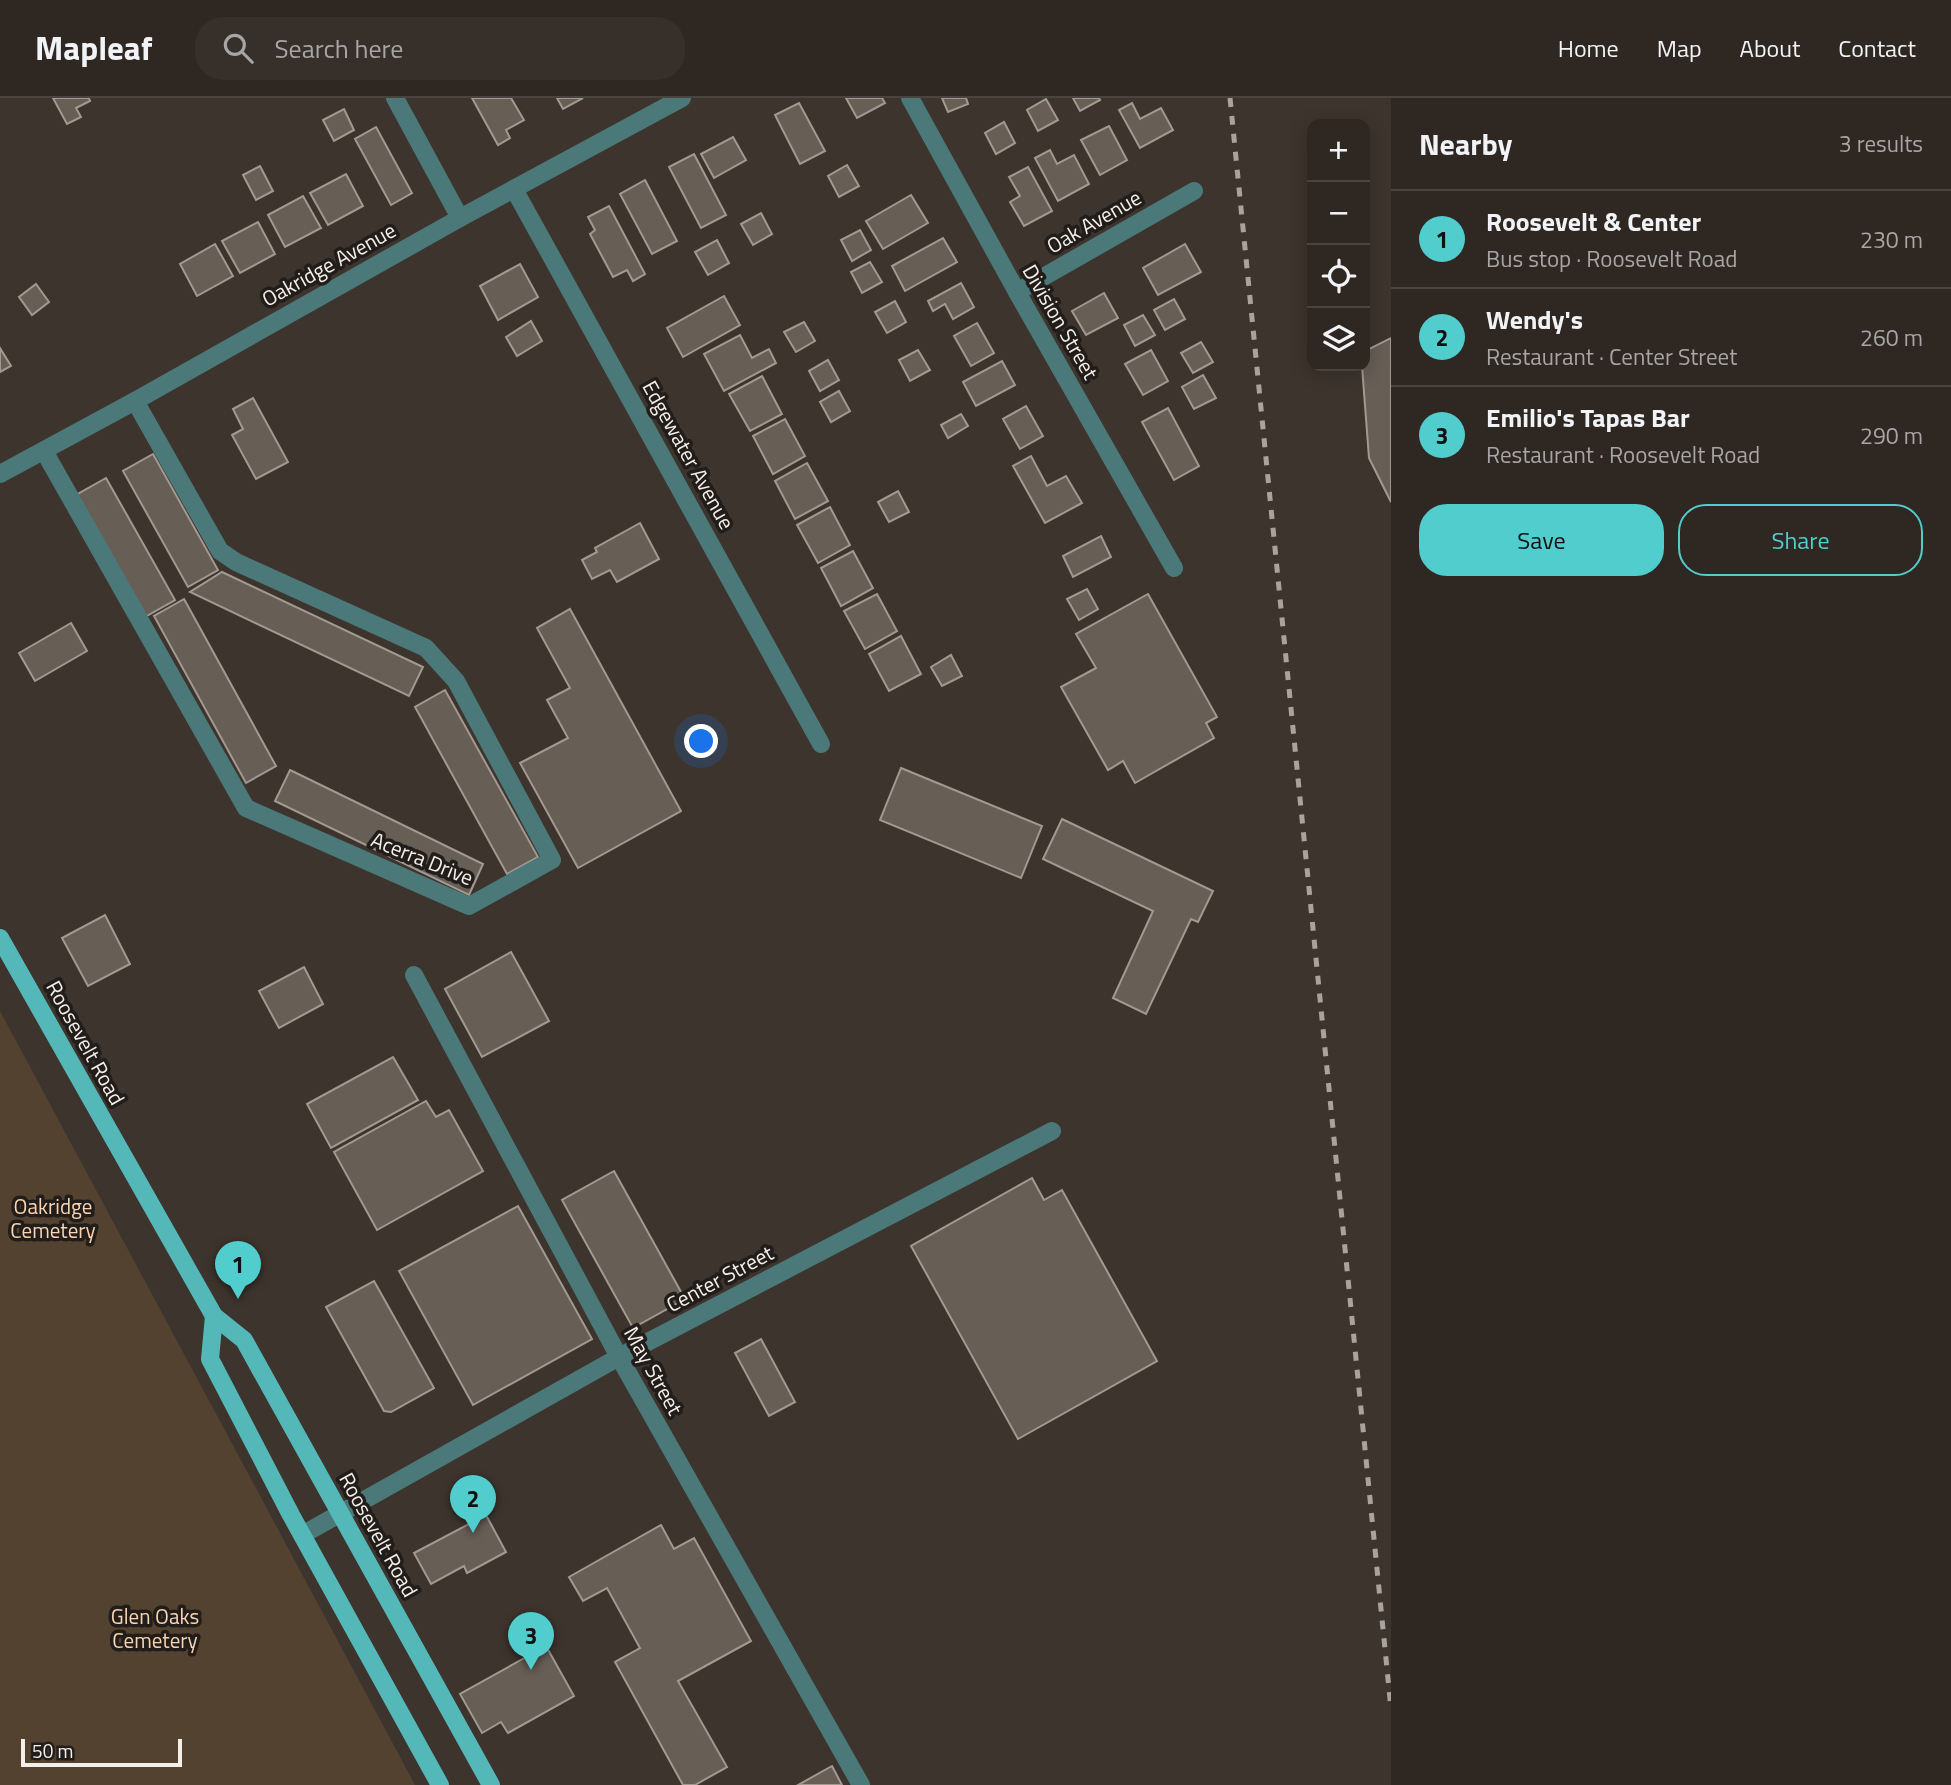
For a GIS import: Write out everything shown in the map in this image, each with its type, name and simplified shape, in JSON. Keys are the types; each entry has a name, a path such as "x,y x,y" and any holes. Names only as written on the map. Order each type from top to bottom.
{"main road":[{"name":"Roosevelt Road","path":"0,938 214,1317 244,1340 491,1785"},
{"path":"214,1317 210,1359 302,1535 440,1785"}],"street":[{"path":"395,98 460,218"},
{"name":"Oakridge Avenue","path":"0,474 682,98"},
{"name":"Division Street","path":"910,98 1174,568"},
{"name":"Edgewater Avenue","path":"514,189 821,744"},
{"name":"Oak Avenue","path":"1017,292 1194,191"},
{"name":"Acerra Drive","path":"44,451 246,808 469,906 552,860 456,681 426,649 236,562 220,551 135,401"},
{"name":"May Street","path":"415,975 619,1357 860,1785"},
{"name":"Center Street","path":"302,1535 619,1357 1052,1131"}],"green space":[{"name":"Glen Oaks Cemetery","path":"0,1011 362,1686 415,1785 0,1785"}],"building":[{"path":"53,98 89,98 90,101 76,108 81,117 67,124"},
{"path":"472,98 511,98 524,120 506,130 510,138 498,145"},
{"path":"557,98 583,98 563,109"},
{"path":"846,98 882,98 885,103 857,118"},
{"path":"942,98 966,98 968,104 948,112"},
{"path":"1073,98 1099,98 1100,100 1080,111"},
{"path":"1046,99 1058,120 1038,131 1027,110"},
{"path":"799,103 825,151 800,164 775,115"},
{"path":"1132,103 1140,119 1161,108 1173,130 1140,148 1119,110"},
{"path":"344,109 354,130 334,141 323,120"},
{"path":"1004,122 1015,143 996,154 985,133"},
{"path":"1109,126 1127,160 1100,175 1081,140"},
{"path":"376,127 412,193 391,205 355,139"},
{"path":"733,137 746,160 714,178 701,154"},
{"path":"1050,150 1057,164 1074,155 1089,184 1058,201 1035,158"},
{"path":"694,154 726,215 701,228 669,167"},
{"path":"847,165 859,186 839,197 828,176"},
{"path":"260,166 273,191 256,200 243,175"},
{"path":"1028,167 1052,211 1024,226 1010,202 1020,196 1009,177"},
{"path":"346,174 363,206 328,225 310,193"},
{"path":"645,180 677,241 652,254 620,194"},
{"path":"911,195 928,223 883,249 866,221"},
{"path":"303,196 321,228 285,247 268,215"},
{"path":"609,206 645,274 633,281 627,270 613,277 590,234 595,230 588,217"},
{"path":"761,213 772,234 753,245 741,224"},
{"path":"258,222 275,254 240,273 222,241"},
{"path":"860,230 871,250 852,261 841,240"},
{"path":"943,238 957,262 905,291 892,266"},
{"path":"717,240 729,263 708,275 695,252"},
{"path":"215,244 233,276 197,296 180,264"},
{"path":"1185,244 1201,272 1158,295 1143,268"},
{"path":"870,262 882,282 862,293 851,272"},
{"path":"520,264 538,297 498,320 480,286"},
{"path":"961,283 974,307 953,319 945,304 933,311 928,301"},
{"path":"36,284 49,302 32,315 19,297"},
{"path":"1104,293 1118,318 1086,335 1072,311"},
{"path":"724,296 740,325 683,357 667,328"},
{"path":"1174,299 1185,319 1165,330 1154,310"},
{"path":"895,301 906,322 887,333 875,312"},
{"path":"1143,315 1155,335 1135,346 1124,325"},
{"path":"531,321 542,341 517,356 506,337"},
{"path":"804,322 815,341 796,352 784,332"},
{"path":"977,323 994,353 971,366 954,336"},
{"path":"740,335 752,358 769,349 776,363 724,391 704,354"},
{"path":"1391,338 1391,502 1369,458 1362,371 1370,371 1370,348"},
{"path":"1201,342 1213,362 1193,373 1181,353"},
{"path":"0,348 11,366 0,372"},
{"path":"918,350 930,370 910,381 899,360"},
{"path":"1151,350 1168,381 1143,395 1125,364"},
{"path":"828,360 839,380 820,391 809,371"},
{"path":"1002,361 1015,385 976,406 963,382"},
{"path":"1203,375 1216,398 1194,409 1182,387"},
{"path":"762,376 782,414 750,431 729,394"},
{"path":"839,391 850,411 831,422 820,402"},
{"path":"253,398 288,462 256,479 232,435 243,429 233,409"},
{"path":"1026,406 1043,436 1020,449 1003,419"},
{"path":"1168,408 1199,466 1174,480 1142,422"},
{"path":"961,414 968,426 948,438 941,425"},
{"path":"785,419 805,456 773,474 753,436"},
{"path":"153,454 218,570 188,587 123,471"},
{"path":"1031,456 1047,486 1066,476 1082,503 1045,523 1013,466"},
{"path":"807,463 828,501 795,519 775,481"},
{"path":"106,478 175,600 145,617 76,495"},
{"path":"898,491 909,512 889,522 878,502"},
{"path":"830,507 850,545 818,563 797,525"},
{"path":"640,523 659,559 617,582 610,570 592,579 582,560 597,552 595,548"},
{"path":"1101,536 1111,557 1073,577 1063,556"},
{"path":"853,551 873,588 841,606 821,568"},
{"path":"222,572 423,667 409,696 190,592"},
{"path":"1087,589 1098,609 1079,620 1067,599"},
{"path":"877,594 897,631 865,649 844,611"},
{"path":"1148,594 1217,717 1206,723 1214,738 1135,783 1123,761 1108,770 1061,687 1096,668 1076,634"},
{"path":"184,599 276,766 246,783 154,616"},
{"path":"570,609 681,811 578,868 520,763 568,738 547,700 570,688 537,628"},
{"path":"71,623 87,651 35,681 19,653"},
{"path":"901,636 921,674 889,691 869,654"},
{"path":"951,655 962,676 942,686 931,667"},
{"path":"445,690 538,857 507,874 415,707"},
{"path":"901,768 1042,826 1021,878 880,820"},
{"path":"290,770 483,864 469,895 275,801"},
{"path":"1062,819 1213,891 1198,922 1191,919 1146,1014 1113,998 1153,911 1043,859"},
{"path":"105,915 130,964 88,986 62,938"},
{"path":"511,952 549,1021 482,1057 445,989"},
{"path":"304,967 323,1004 279,1028 259,991"},
{"path":"393,1057 418,1100 331,1148 307,1104"},
{"path":"426,1101 436,1117 449,1110 483,1171 377,1230 334,1152"},
{"path":"614,1171 685,1299 633,1328 562,1200"},
{"path":"1032,1178 1044,1200 1062,1190 1157,1361 1018,1439 911,1246"},
{"path":"518,1206 592,1339 473,1405 399,1271"},
{"path":"374,1281 434,1388 391,1412 384,1411 326,1307"},
{"path":"761,1339 795,1402 769,1416 735,1353"},
{"path":"486,1515 506,1552 467,1573 464,1566 431,1584 414,1553"},
{"path":"661,1525 674,1549 694,1538 751,1641 678,1681 727,1767 695,1785 683,1785 615,1662 640,1648 607,1588 583,1601 569,1577"},
{"path":"546,1646 574,1696 508,1733 501,1722 482,1733 460,1694"},
{"path":"832,1766 842,1785 798,1785"}],"railway":[{"path":"1230,98 1391,1709"}],"place":[{"name":"Roosevelt & Center","path":"238,1299"},
{"name":"Wendy's","path":"473,1533"},
{"name":"Emilio's Tapas Bar","path":"531,1670"}],"park label":[{"name":"Oakridge Cemetery","path":"53,1219"}]}
